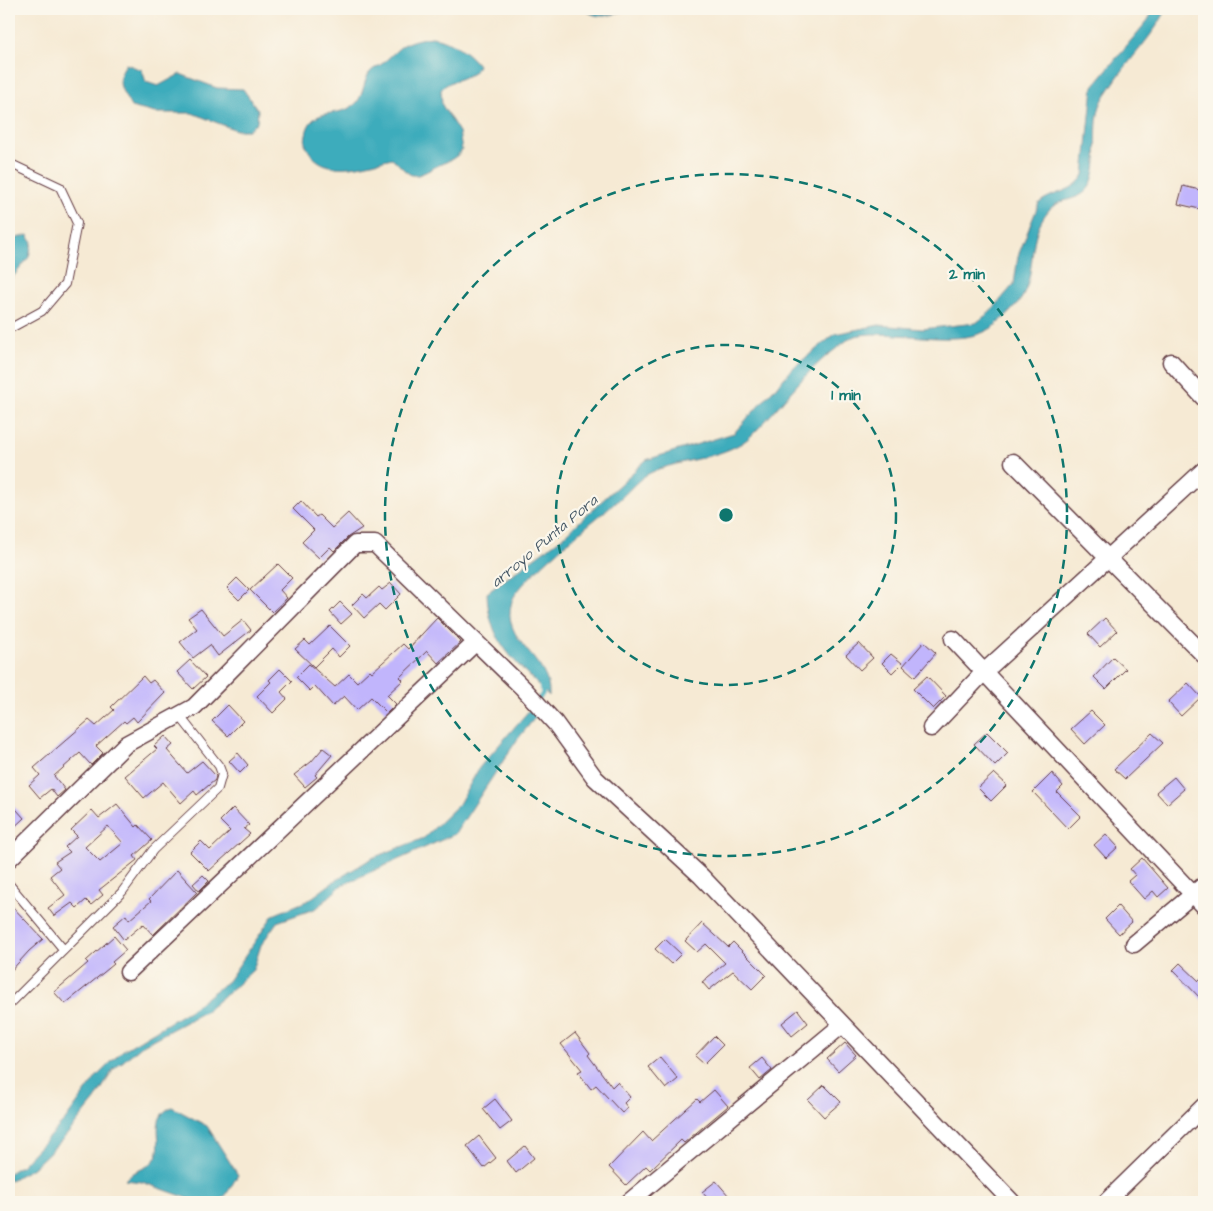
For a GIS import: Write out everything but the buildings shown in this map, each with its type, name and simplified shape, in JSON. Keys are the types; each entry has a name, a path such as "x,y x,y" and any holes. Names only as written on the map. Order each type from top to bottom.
{"street":[{"path":"1171,362 1204,398"},
{"path":"1013,462 1204,655"},
{"path":"931,728 984,672 1204,470"},
{"path":"9,860 126,744 194,707 355,544 375,544 523,688 555,723 595,778 701,876 1012,1202"},
{"path":"952,639 1201,895 1134,944"},
{"path":"128,972 476,642"},
{"path":"629,1202 842,1025"},
{"path":"1106,1202 1204,1106"}],"lane":[{"path":"9,163 60,187 77,223 65,284 42,311 9,329"},
{"path":"9,1005 122,892 153,850 218,788 222,774 219,766 179,715"},
{"path":"9,884 64,950"}],"water":[{"path":"584,9 629,9 611,15 600,16 589,13"},
{"path":"1154,9 1167,9 1154,30 1118,77 1100,106 1097,126 1096,166 1090,186 1081,195 1054,206 1042,220 1034,242 1030,275 1023,296 1015,307 997,324 983,332 967,337 929,338 871,334 850,338 813,368 762,425 741,444 716,454 661,468 646,475 529,578 512,601 510,615 513,628 519,639 543,671 548,683 549,696 516,662 499,639 489,611 487,593 564,536 646,460 734,433 794,367 835,334 879,325 922,329 976,323 990,312 1014,284 1018,256 1039,203 1074,186 1084,175 1093,86 1148,20"},
{"path":"432,37 445,40 457,46 478,65 471,74 450,83 441,90 442,105 459,132 462,150 459,154 416,175 408,173 392,158 368,164 342,167 320,162 312,155 305,143 307,130 316,117 339,112 354,105 359,99 371,71 409,42"},
{"path":"126,64 142,70 146,82 158,86 180,74 217,88 243,89 258,110 257,122 248,130 236,130 192,113 155,113 131,107 122,91 120,81 122,70"},
{"path":"28,235 32,242 29,257 9,282 9,240"},
{"path":"532,707 538,714 517,740 455,834 342,885 317,908 277,922 261,945 253,970 206,1011 141,1046 113,1070 95,1100 65,1137 33,1168 9,1181 9,1173 21,1166 66,1119 97,1076 122,1051 190,1010 228,981 273,915 309,900 333,882 372,858 424,838 459,804 479,768"},
{"path":"172,1107 207,1126 238,1175 226,1195 219,1202 199,1202 142,1182 125,1180 128,1176 151,1164 154,1160 157,1155 158,1128 161,1116"}],"waterway":[{"name":"arroyo Punta Pora","path":"539,699 543,693 540,683"}]}
